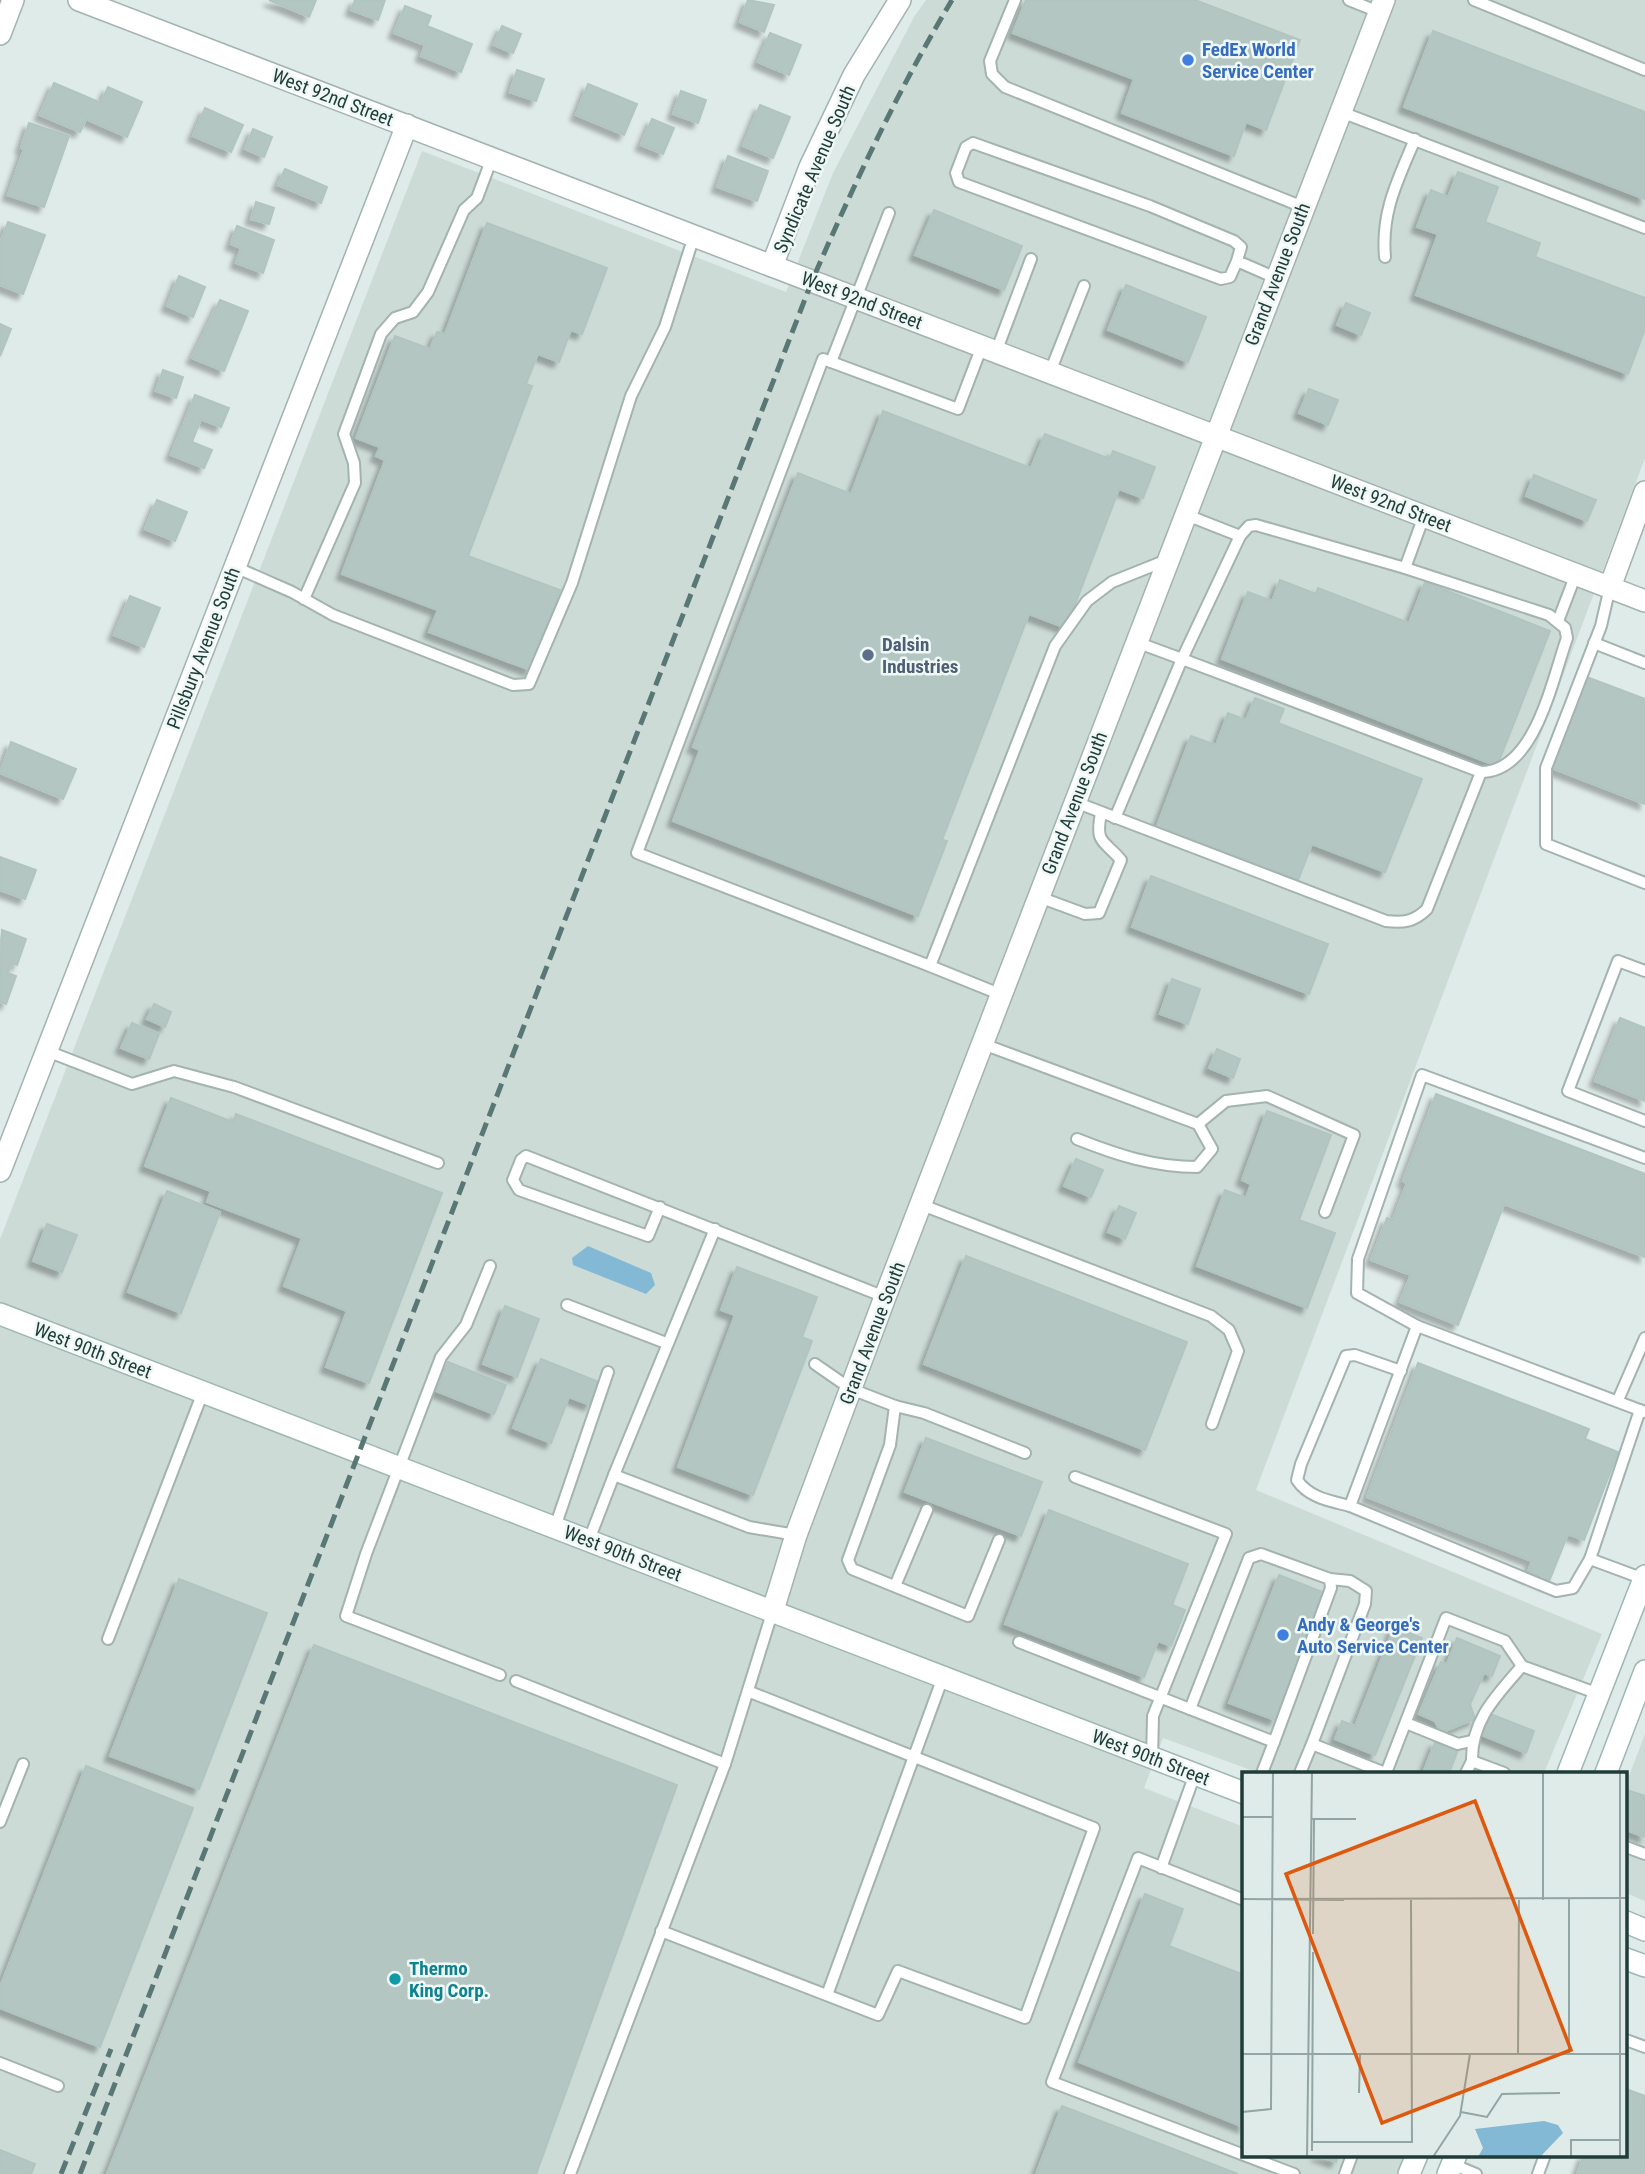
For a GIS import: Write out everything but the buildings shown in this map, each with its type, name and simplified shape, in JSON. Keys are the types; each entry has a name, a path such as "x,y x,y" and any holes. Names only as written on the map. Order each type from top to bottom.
{"street":[{"path":"0,34 13,0"},
{"name":"West 92nd Street","path":"79,0 1645,601"},
{"name":"Syndicate Avenue South","path":"772,266 810,167 854,75 900,0"},
{"name":"Grand Avenue South","path":"773,1610 796,1535 885,1297 1214,435 1382,6"},
{"name":"Pillsbury Avenue South","path":"0,1171 407,125"},
{"path":"1610,587 1645,492"},
{"name":"West 90th Street","path":"0,1314 1242,1792"},
{"path":"1567,1772 1644,1577"},
{"path":"1607,1772 1637,1713 1645,1671"},
{"path":"1628,1923 1645,1930"},
{"path":"1409,2174 1417,2156"}],"lane":[{"path":"1015,0 990,61 992,74 1005,87 1303,207"},
{"path":"1349,0 1382,6"},
{"path":"1474,0 1645,70"},
{"path":"1340,112 1645,228"},
{"path":"1385,257 1382,230 1385,213 1415,139"},
{"path":"973,143 1150,206 1234,241 1241,247 1237,261 1230,277 1221,279 959,182 956,173 966,147 973,143"},
{"path":"304,598 355,483 354,463 344,434 382,334 396,318 413,312 428,292 464,210 477,198 492,158"},
{"path":"831,362 854,297 889,213"},
{"path":"235,568 304,598 333,615 513,685 529,684 572,583 631,396 665,327 694,236"},
{"path":"1002,995 637,853 823,359 958,409 1031,259"},
{"path":"1237,261 1276,278"},
{"path":"1050,372 1084,286"},
{"path":"1184,514 1240,536"},
{"path":"1405,568 1424,516"},
{"path":"1115,818 1182,659 1240,536 1249,526 1256,525 1405,568 1549,615 1565,628 1567,638 1529,742 1512,762 1496,772 1481,772 1182,659 1136,642"},
{"path":"930,966 1055,646 1087,601 1112,582 1167,560"},
{"path":"1558,621 1576,574"},
{"path":"1610,587 1594,643 1546,768 1546,844 1645,883"},
{"path":"1594,643 1645,663"},
{"path":"1074,803 1386,921 1402,923 1418,918 1427,909 1481,772"},
{"path":"1039,897 1084,914 1099,913 1121,860 1102,844 1097,833 1101,813"},
{"path":"1645,971 1618,961 1568,1091 1645,1121"},
{"path":"983,1044 1198,1124 1212,1149 1197,1167 1171,1167 1119,1156 1077,1139"},
{"path":"47,1051 132,1084 174,1071 234,1087 438,1163"},
{"path":"1401,1371 1355,1355 1346,1356 1301,1464 1297,1480 1302,1488 1316,1496 1350,1506 1556,1591 1573,1588 1590,1559 1643,1411 1417,1326 1357,1293 1358,1259 1422,1075 1645,1158"},
{"path":"1198,1124 1226,1101 1267,1096 1354,1135 1325,1212"},
{"path":"660,1207 648,1236 519,1190 513,1180 521,1160 526,1156 660,1207 885,1297"},
{"path":"922,1205 1211,1316 1229,1330 1238,1351 1212,1424"},
{"path":"589,1540 666,1343 715,1229"},
{"path":"490,1266 466,1325 442,1357 346,1616 500,1675"},
{"path":"567,1305 666,1343"},
{"path":"1350,1506 1417,1326"},
{"path":"1618,1400 1645,1338"},
{"path":"815,1364 851,1389 895,1406 923,1413 1025,1453"},
{"path":"555,1527 608,1372"},
{"path":"108,1639 203,1392"},
{"path":"895,1406 890,1445 848,1560 852,1569 968,1616 999,1540"},
{"path":"614,1475 749,1527 796,1535"},
{"path":"1075,1477 1226,1534 1153,1716 1152,1758"},
{"path":"895,1586 927,1510"},
{"path":"1190,1709 1249,1558 1261,1554 1330,1579 1360,1585 1366,1591 1365,1604 1300,1772"},
{"path":"1590,1559 1644,1577"},
{"path":"1262,1772 1332,1588 1330,1579"},
{"path":"570,2174 725,1764 750,1692 773,1610"},
{"path":"1386,1772 1446,1618 1505,1641 1522,1666 1599,1694"},
{"path":"1019,1642 1274,1742"},
{"path":"1466,1772 1472,1760 1471,1741 1486,1707 1522,1666"},
{"path":"827,1995 943,1677"},
{"path":"516,1681 725,1764"},
{"path":"661,1931 878,2015 898,1971 1025,2018 1094,1828 913,1754 750,1692"},
{"path":"1405,1723 1458,1744 1471,1741"},
{"path":"1312,1744 1383,1772"},
{"path":"1472,1760 1502,1772"},
{"path":"0,1822 23,1764"},
{"path":"1161,1868 1195,1774"},
{"path":"1242,1899 1138,1858 1052,2082 1242,2154"},
{"path":"1628,2041 1645,2047"},
{"path":"0,2063 58,2086"},
{"path":"1247,2156 1294,2174"},
{"path":"1345,2174 1352,2156"},
{"path":"1538,2174 1545,2156"},
{"path":"1452,2164 1476,2174"}],"shaded area":[{"path":"926,0 1645,0 1645,458 1256,1490 1602,1634 1544,1772 1256,1772 1163,1738 1144,1788 1242,1826 1242,2156 1406,2156 1398,2174 0,2174 0,1239 422,151 786,292 833,173 914,17"},
{"path":"1645,1734 1645,1901 1628,1894 1628,1779"}],"water":[{"path":"588,1246 651,1273 655,1285 646,1294 573,1265 572,1258"}],"railway":[{"path":"80,2174 812,281 878,138 913,68 952,0"},
{"path":"61,2174 111,2049"}],"place":[{"name":"FedEx World Service Center","path":"1188,60"},
{"name":"Dalsin Industries","path":"868,655"},
{"name":"Andy & George's Auto Service Center","path":"1283,1635"},
{"name":"Thermo King Corp.","path":"395,1979"}]}
